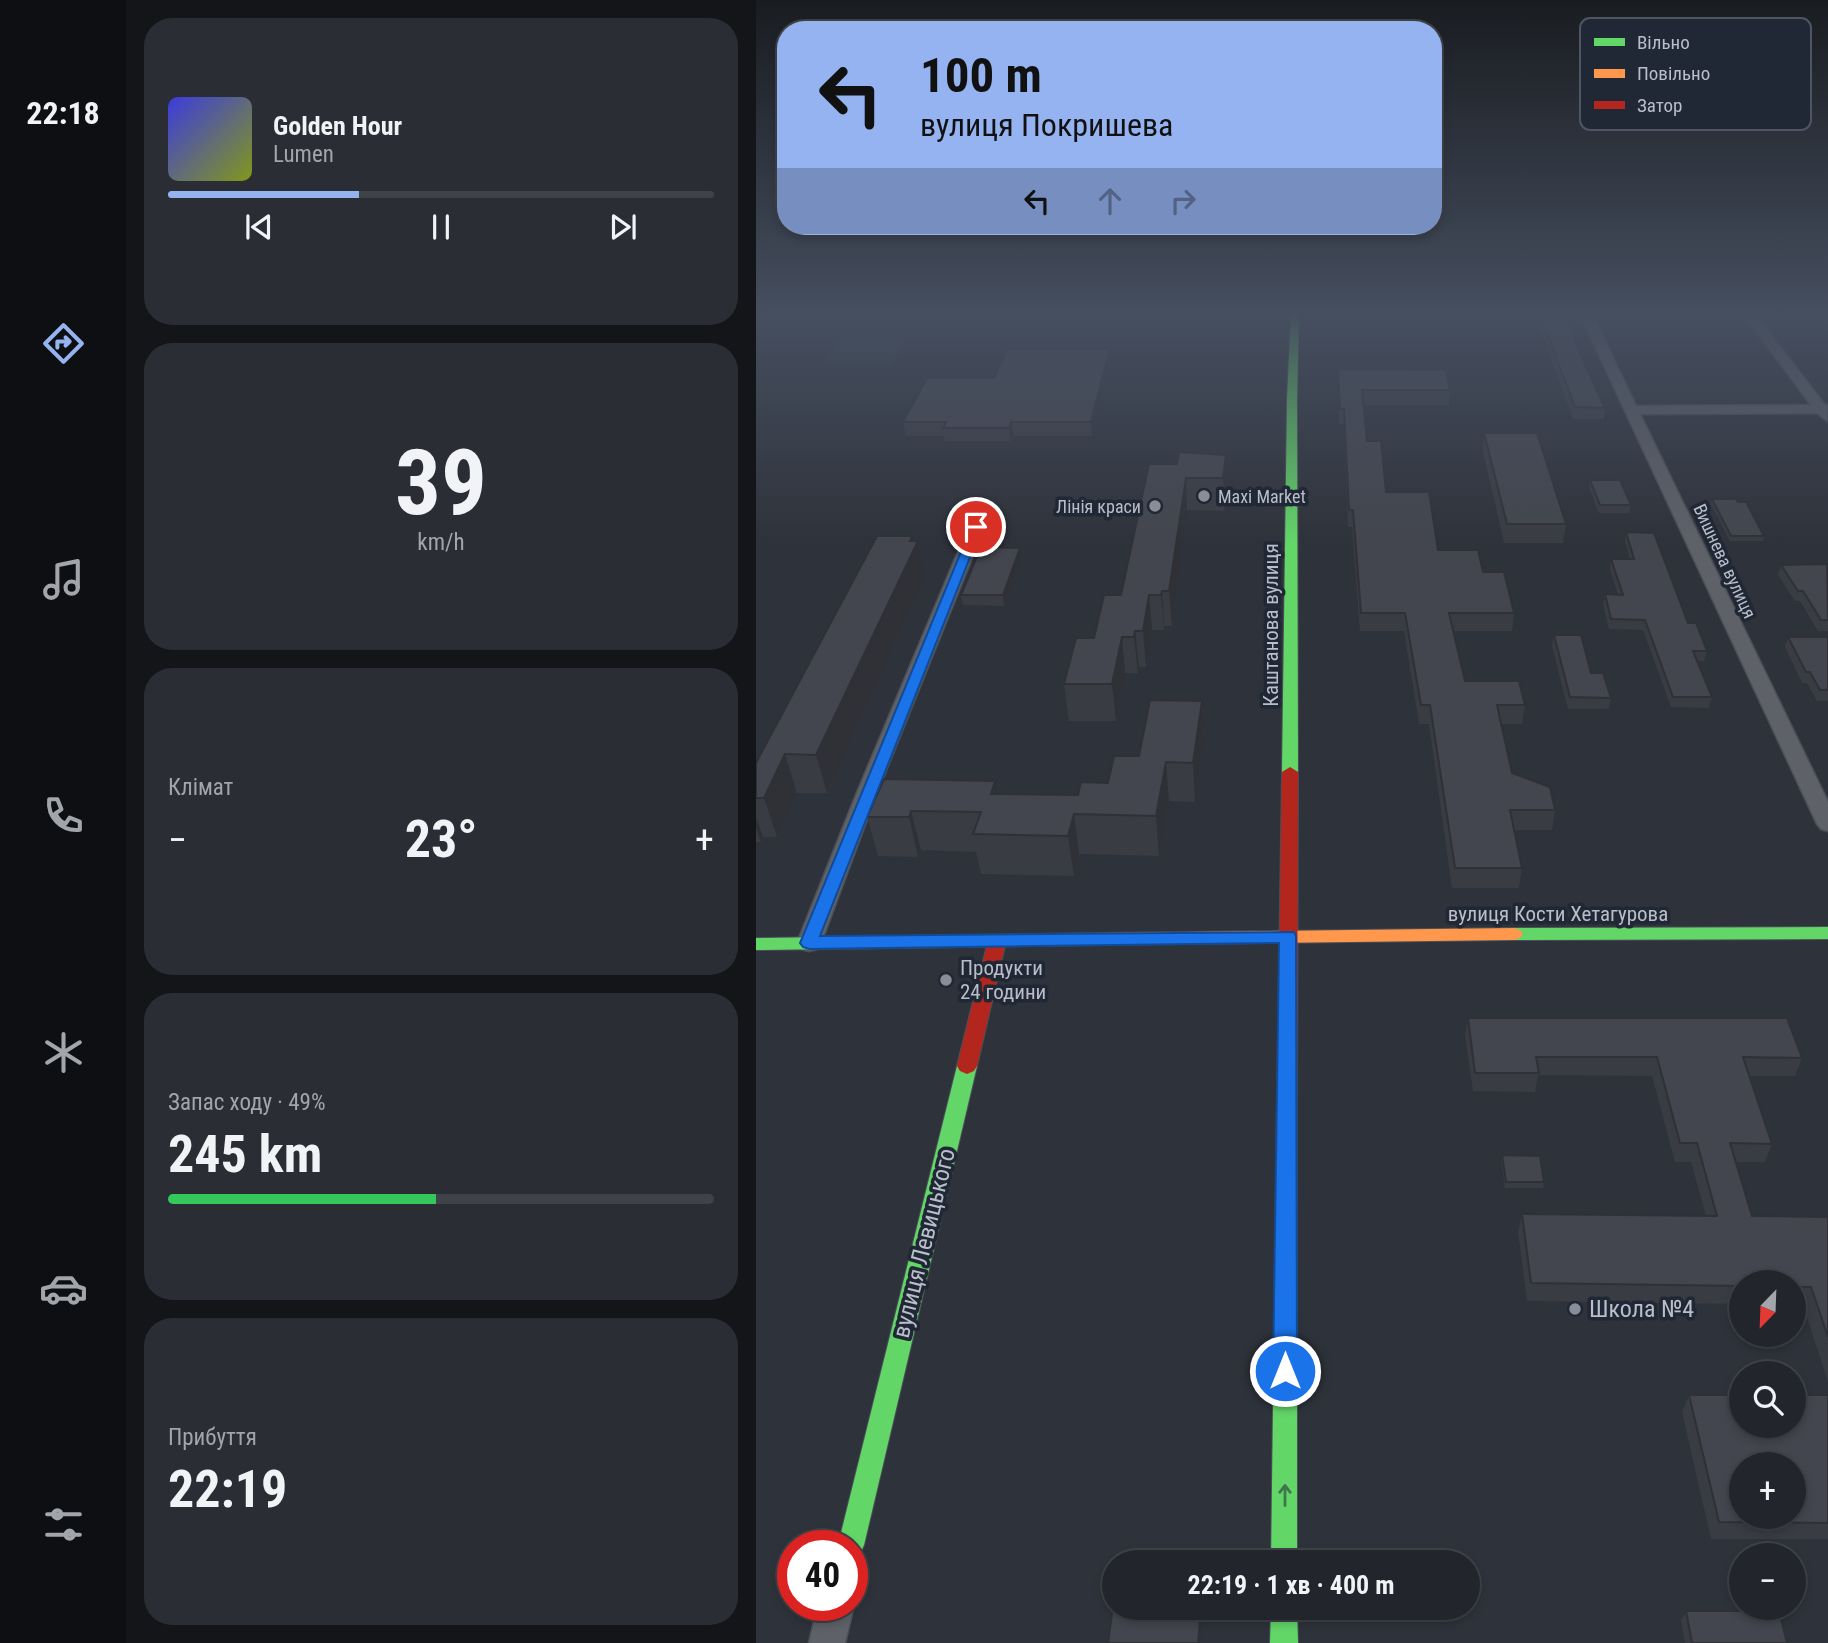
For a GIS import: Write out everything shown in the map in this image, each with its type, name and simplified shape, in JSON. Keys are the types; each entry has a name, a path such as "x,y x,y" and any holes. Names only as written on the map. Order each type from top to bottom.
{"street":[{"name":"Каштанова вулиця","path":"1284,1550 1292,391"},
{"name":"Вишнева вулиця","path":"1623,391 1828,824"},
{"path":"1809,391 1826,412"},
{"path":"1632,410 1826,412"},
{"path":"809,943 976,527"},
{"name":"вулиця Кости Хетагурова","path":"756,944 1288,936 1828,933"},
{"name":"вулиця Левицького","path":"855,1530 997,941"},
{"path":"1284,1620 1284,1643"},
{"path":"827,1643 832,1621"}],"building":[{"path":"920,391 1099,391 1091,422 1011,422 1009,428 943,428 946,422 903,422"},
{"path":"1339,391 1362,391 1367,441 1381,441 1386,492 1429,492 1438,550 1478,550 1483,572 1504,572 1514,613 1449,613 1465,681 1519,681 1525,705 1497,705 1512,773 1550,787 1555,810 1510,810 1522,868 1455,868 1430,705 1421,705 1405,613 1361,613 1353,510 1349,510 1344,409 1340,409"},
{"path":"1569,391 1597,391 1605,408 1575,407"},
{"path":"1484,433 1537,433 1566,524 1507,524"},
{"path":"1179,452 1226,455 1223,478 1186,478 1169,591 1162,591 1161,595 1149,595 1143,631 1135,631 1134,637 1122,637 1112,684 1064,684 1076,638 1094,638 1104,595 1121,595 1149,464 1177,464"},
{"path":"1590,480 1620,480 1631,505 1600,505"},
{"path":"1712,499 1736,499 1738,502 1746,502 1764,536 1731,536"},
{"path":"1626,532 1654,533 1688,623 1696,623 1707,651 1693,651 1712,697 1673,697 1645,620 1611,619 1605,594 1623,595 1611,559 1634,559"},
{"path":"877,536 912,536 910,541 918,541 816,755 785,754 764,798 756,798 756,763"},
{"path":"981,547 1020,548 1003,595 961,595"},
{"path":"1827,564 1828,620 1821,620 1803,591 1798,591 1781,565"},
{"path":"1554,635 1581,635 1591,673 1603,673 1611,698 1570,697"},
{"path":"1788,637 1828,637 1828,690 1820,690 1810,672 1806,672"},
{"path":"1150,700 1202,701 1193,763 1166,762 1156,816 1074,814 1068,836 973,834 981,812 911,811 909,817 867,817 884,779 995,781 991,794 1078,795 1081,782 1108,783 1114,756 1139,756"},
{"path":"1468,1018 1787,1018 1802,1058 1743,1057 1772,1144 1730,1143 1752,1216 1828,1217 1828,1337 1811,1287 1806,1287 1806,1270 1729,1270 1729,1286 1531,1283 1522,1214 1717,1216 1697,1143 1680,1143 1657,1057 1536,1057 1539,1073 1475,1073"},
{"path":"1502,1155 1540,1156 1544,1182 1506,1182"},
{"path":"1689,1395 1729,1395 1729,1438 1806,1438 1806,1395 1828,1395 1828,1523 1806,1523 1806,1452 1729,1452 1729,1522 1719,1522"},
{"path":"1686,1611 1729,1611 1729,1620 1781,1620 1787,1643 1692,1643"},
{"path":"1111,1620 1200,1620 1198,1643 1108,1643"}],"traffic: fast":[{"path":"1290,772 1292,391"},
{"path":"1514,934 1828,933"},
{"path":"756,944 1103,939"},
{"path":"855,1530 967,1066"},
{"path":"1284,1550 1287,1099"},
{"path":"1284,1620 1284,1643"}],"traffic: slow":[{"path":"1103,939 1514,934"}],"traffic: jam":[{"path":"1287,1099 1290,772"},
{"path":"967,1066 997,941"}],"place":[{"name":"Maxi Market","path":"1204,496"},
{"name":"Лінія краси","path":"1155,506"},
{"name":"Продукти 24 години","path":"946,980"},
{"name":"Школа №4","path":"1575,1309"}],"route":[{"path":"976,527 866,794 809,943 1288,936 1285,1371"}]}
